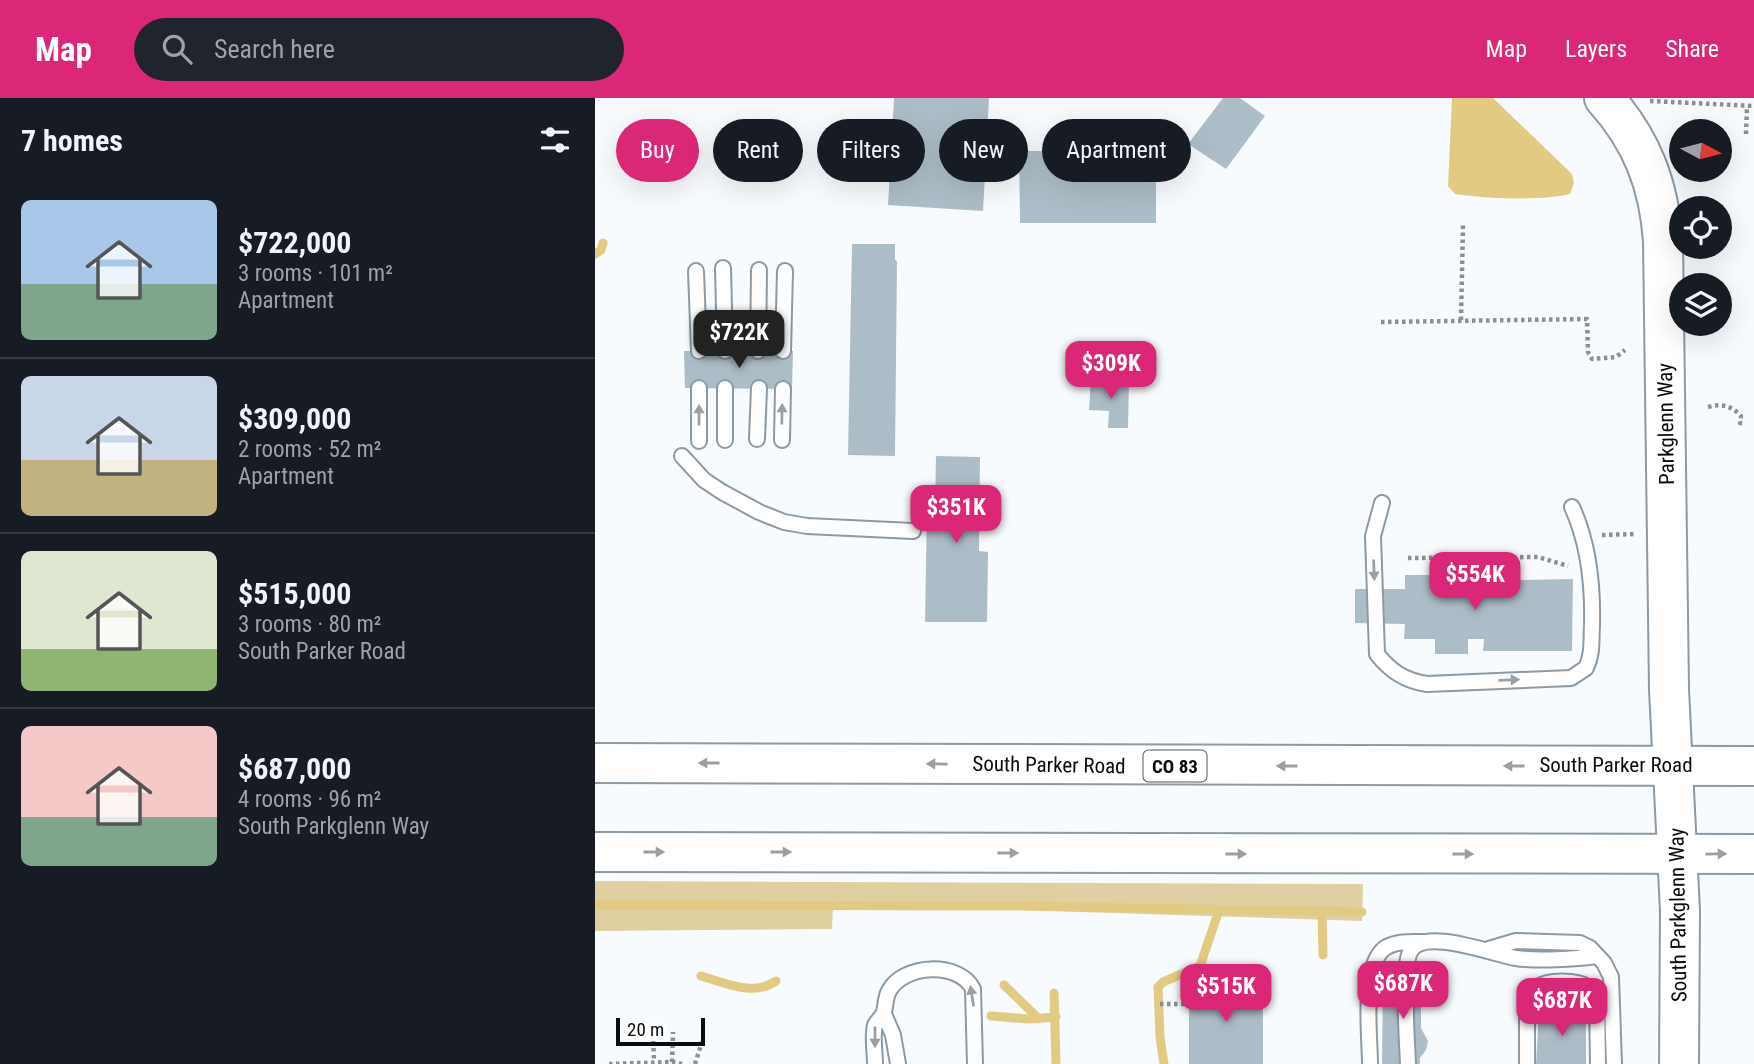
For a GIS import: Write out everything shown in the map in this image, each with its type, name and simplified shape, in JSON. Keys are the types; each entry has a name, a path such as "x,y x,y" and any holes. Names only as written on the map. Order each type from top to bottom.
{"main road":[{"name":"Parkglenn Way","path":"1604,98 1629,129 1647,162 1655,184 1661,215 1665,325 1669,689 1673,766"},
{"name":"South Parker Road","path":"595,763 1754,766"},
{"name":"South Parkglenn Way","path":"1673,766 1681,922 1679,1064"},
{"path":"595,852 1754,854"}],"lane":[{"path":"723,268 725,351"},
{"path":"758,351 759,270"},
{"path":"696,271 699,351"},
{"path":"783,351 785,271"},
{"path":"699,388 699,441"},
{"path":"725,388 725,440"},
{"path":"757,439 759,388"},
{"path":"782,440 783,389"},
{"path":"682,456 704,480 722,492 758,512 785,522 807,526 913,531"},
{"path":"1382,503 1373,536 1377,654 1394,672 1415,682 1427,684 1571,678 1586,668 1591,652 1591,579 1581,527 1572,507"},
{"path":"1408,1064 1407,961 1412,948 1427,942"},
{"path":"1370,1064 1370,979 1380,953 1393,944 1427,942 1488,950 1516,942 1580,943 1590,948 1607,968 1613,987 1614,1064"},
{"path":"875,1064 875,1025 884,1014 888,992 903,977 941,970 958,973 973,989 975,1064"},
{"path":"1527,1064 1527,1009 1532,994 1543,984 1571,983 1585,985 1595,993 1598,1064"},
{"path":"884,1014 893,1035 898,1064"}],"path":[{"path":"1646,101 1754,106"},
{"path":"1746,134 1747,106"},
{"path":"1461,320 1463,225"},
{"path":"1381,322 1587,319 1588,352 1592,359 1616,357 1625,350"},
{"path":"1708,407 1727,405 1741,416 1740,423 1745,424"},
{"path":"1592,535 1636,534"},
{"path":"1408,558 1538,557 1573,569"},
{"path":"1160,1004 1187,1004"},
{"path":"672,1062 673,1032"},
{"path":"653,1034 654,1061"},
{"path":"695,1064 702,1042"},
{"path":"609,1064 682,1064"}],"shaded area":[{"path":"1452,98 1493,98 1572,174 1574,183 1570,194 1543,198 1513,198 1455,194 1448,186"},
{"path":"595,881 1363,884 1362,921 833,904 832,929 595,931"}],"building":[{"path":"894,98 989,98 988,119 939,119 939,182 985,182 983,211 888,205 889,182 925,182 925,119 893,119"},
{"path":"1223,98 1240,98 1265,116 1226,169 1191,146 1191,140"},
{"path":"1028,151 1042,151 1042,182 1156,182 1156,223 1020,223 1019,182 1028,182"},
{"path":"852,244 895,244 895,456 848,455"},
{"path":"684,351 793,351 792,389 685,388"},
{"path":"1091,379 1129,381 1128,428 1108,428 1109,411 1089,410"},
{"path":"936,456 980,457 979,551 988,552 987,622 925,622 927,504 935,505"},
{"path":"1449,563 1469,563 1469,574 1484,574 1483,581 1573,579 1572,651 1483,651 1484,639 1468,639 1468,654 1435,654 1435,639 1404,639 1405,624 1355,623 1355,589 1405,589 1405,575 1450,575"},
{"path":"1393,974 1421,975 1421,1028 1428,1041 1420,1064 1382,1064 1383,980 1393,980"},
{"path":"1189,984 1263,984 1263,1064 1189,1064"},
{"path":"1586,1010 1586,1064 1536,1064 1539,1011"}],"waterway":[{"path":"595,254 601,250 603,243"},
{"path":"595,905 1027,906 1362,912"},
{"path":"1164,1064 1158,987 1163,982 1200,966 1219,910"},
{"path":"1322,912 1323,955"},
{"path":"701,976 749,988 767,986 776,981"},
{"path":"1004,985 1039,1019"},
{"path":"1054,993 1056,1064"},
{"path":"991,1016 1029,1019 1056,1017"}]}
